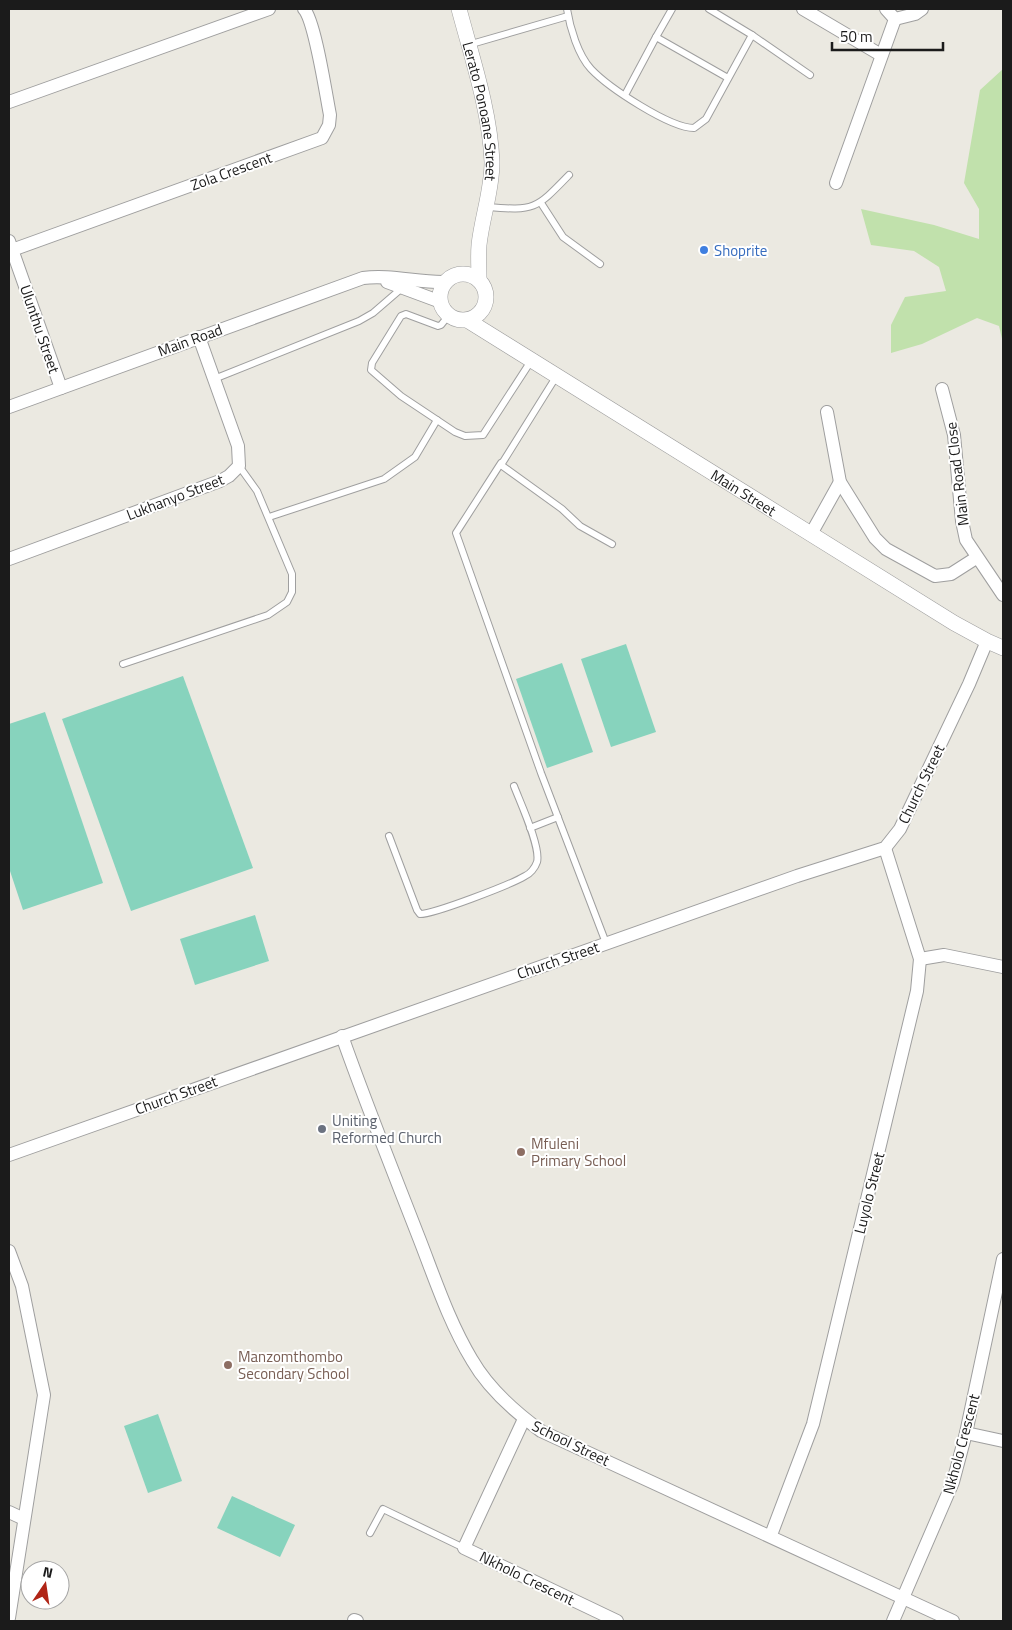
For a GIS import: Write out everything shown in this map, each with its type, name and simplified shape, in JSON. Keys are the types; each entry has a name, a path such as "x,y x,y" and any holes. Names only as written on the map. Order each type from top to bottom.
{"street":[{"path":"9,102 269,9"},
{"name":"Zola Crescent","path":"10,245 322,138 330,125 330,116 312,28 307,12 304,9"},
{"name":"Lerato Ponoane Street","path":"459,9 491,146 492,164 488,207 479,244 479,280"},
{"path":"802,9 881,55"},
{"path":"836,183 881,55 889,12 915,14 922,9"},
{"name":"Lerato Ponoane Street","path":"450,279 479,244"},
{"name":"Ulunthu Street","path":"10,245 61,388"},
{"path":"463,274 479,280 486,292 484,308 474,318 459,320 449,315 441,302 442,288 450,279 463,274"},
{"name":"Main Road","path":"9,407 363,278 387,276 422,283 450,279"},
{"path":"373,277 441,302"},
{"name":"Main Street","path":"484,308 502,340"},
{"name":"Main Street","path":"467,320 502,340 810,534 987,641 1003,648"},
{"name":"Lukhanyo Street","path":"9,560 220,481 229,476 239,466 238,446 198,337"},
{"name":"Main Road Close","path":"942,389 954,435 963,530 976,558 1003,595"},
{"path":"827,412 840,482 875,538 895,554 935,576 943,576 958,571 976,558"},
{"path":"810,534 840,482"},
{"name":"Church Street","path":"11,1154 797,876 885,848 900,829 969,684 987,641"},
{"name":"Luyolo Street","path":"771,1536 813,1424 917,991 920,959 885,848"},
{"path":"920,959 944,955 1003,967"},
{"name":"School Street","path":"342,1036 364,1098 452,1322 472,1360 483,1376 524,1419 541,1430 953,1621"},
{"path":"9,1251 22,1286 44,1395 9,1618"},
{"name":"Nkholo Crescent","path":"893,1621 953,1482 966,1433 1003,1259"},
{"name":"Nkholo Crescent","path":"524,1419 464,1548 617,1621"},
{"path":"966,1433 1003,1441"},
{"path":"9,1512 24,1519"}],"lane":[{"path":"567,9 579,50 590,67 625,95 679,127 694,128 706,119 752,35"},
{"path":"625,95 672,9"},
{"path":"709,9 752,35 810,75"},
{"path":"468,45 568,16"},
{"path":"656,36 728,78"},
{"path":"488,207 519,210 533,207 541,203 569,175"},
{"path":"541,203 563,237 600,264"},
{"path":"214,379 358,321 372,313 402,288"},
{"path":"449,315 442,325 438,326 406,314 401,316 372,363 371,370 376,376 437,420 465,436 482,435 532,360"},
{"path":"557,376 456,533 558,817 606,943"},
{"path":"269,517 384,479 415,457 437,420"},
{"path":"501,464 502,467 562,509 580,526 612,544"},
{"path":"123,664 268,615 287,602 292,592 292,574 257,491 239,466"},
{"path":"389,836 417,910 423,914 506,885 527,876 533,869 537,859 530,828 514,786"},
{"path":"530,828 558,817"},
{"name":"Nkholo Crescent","path":"370,1533 382,1509 464,1548"}],"green space":[{"path":"1003,69 1003,343 999,326 977,318 922,344 891,353 891,325 905,297 946,291 939,267 914,251 871,245 861,209 934,225 979,239 979,209 964,183 980,90"},
{"path":"626,644 656,732 611,747 581,659"},
{"path":"562,663 593,752 547,768 516,679"},
{"path":"183,676 253,868 131,911 62,719"},
{"path":"45,712 103,883 23,910 9,868 9,724"},
{"path":"255,915 269,961 195,985 180,939"},
{"path":"158,1414 182,1481 148,1493 124,1426"},
{"path":"232,1496 295,1525 280,1557 217,1528"}],"place":[{"name":"Shoprite","path":"704,250"},
{"name":"Uniting Reformed Church","path":"322,1129"},
{"name":"Mfuleni Primary School","path":"521,1152"},
{"name":"Manzomthombo Secondary School","path":"228,1365"}]}
